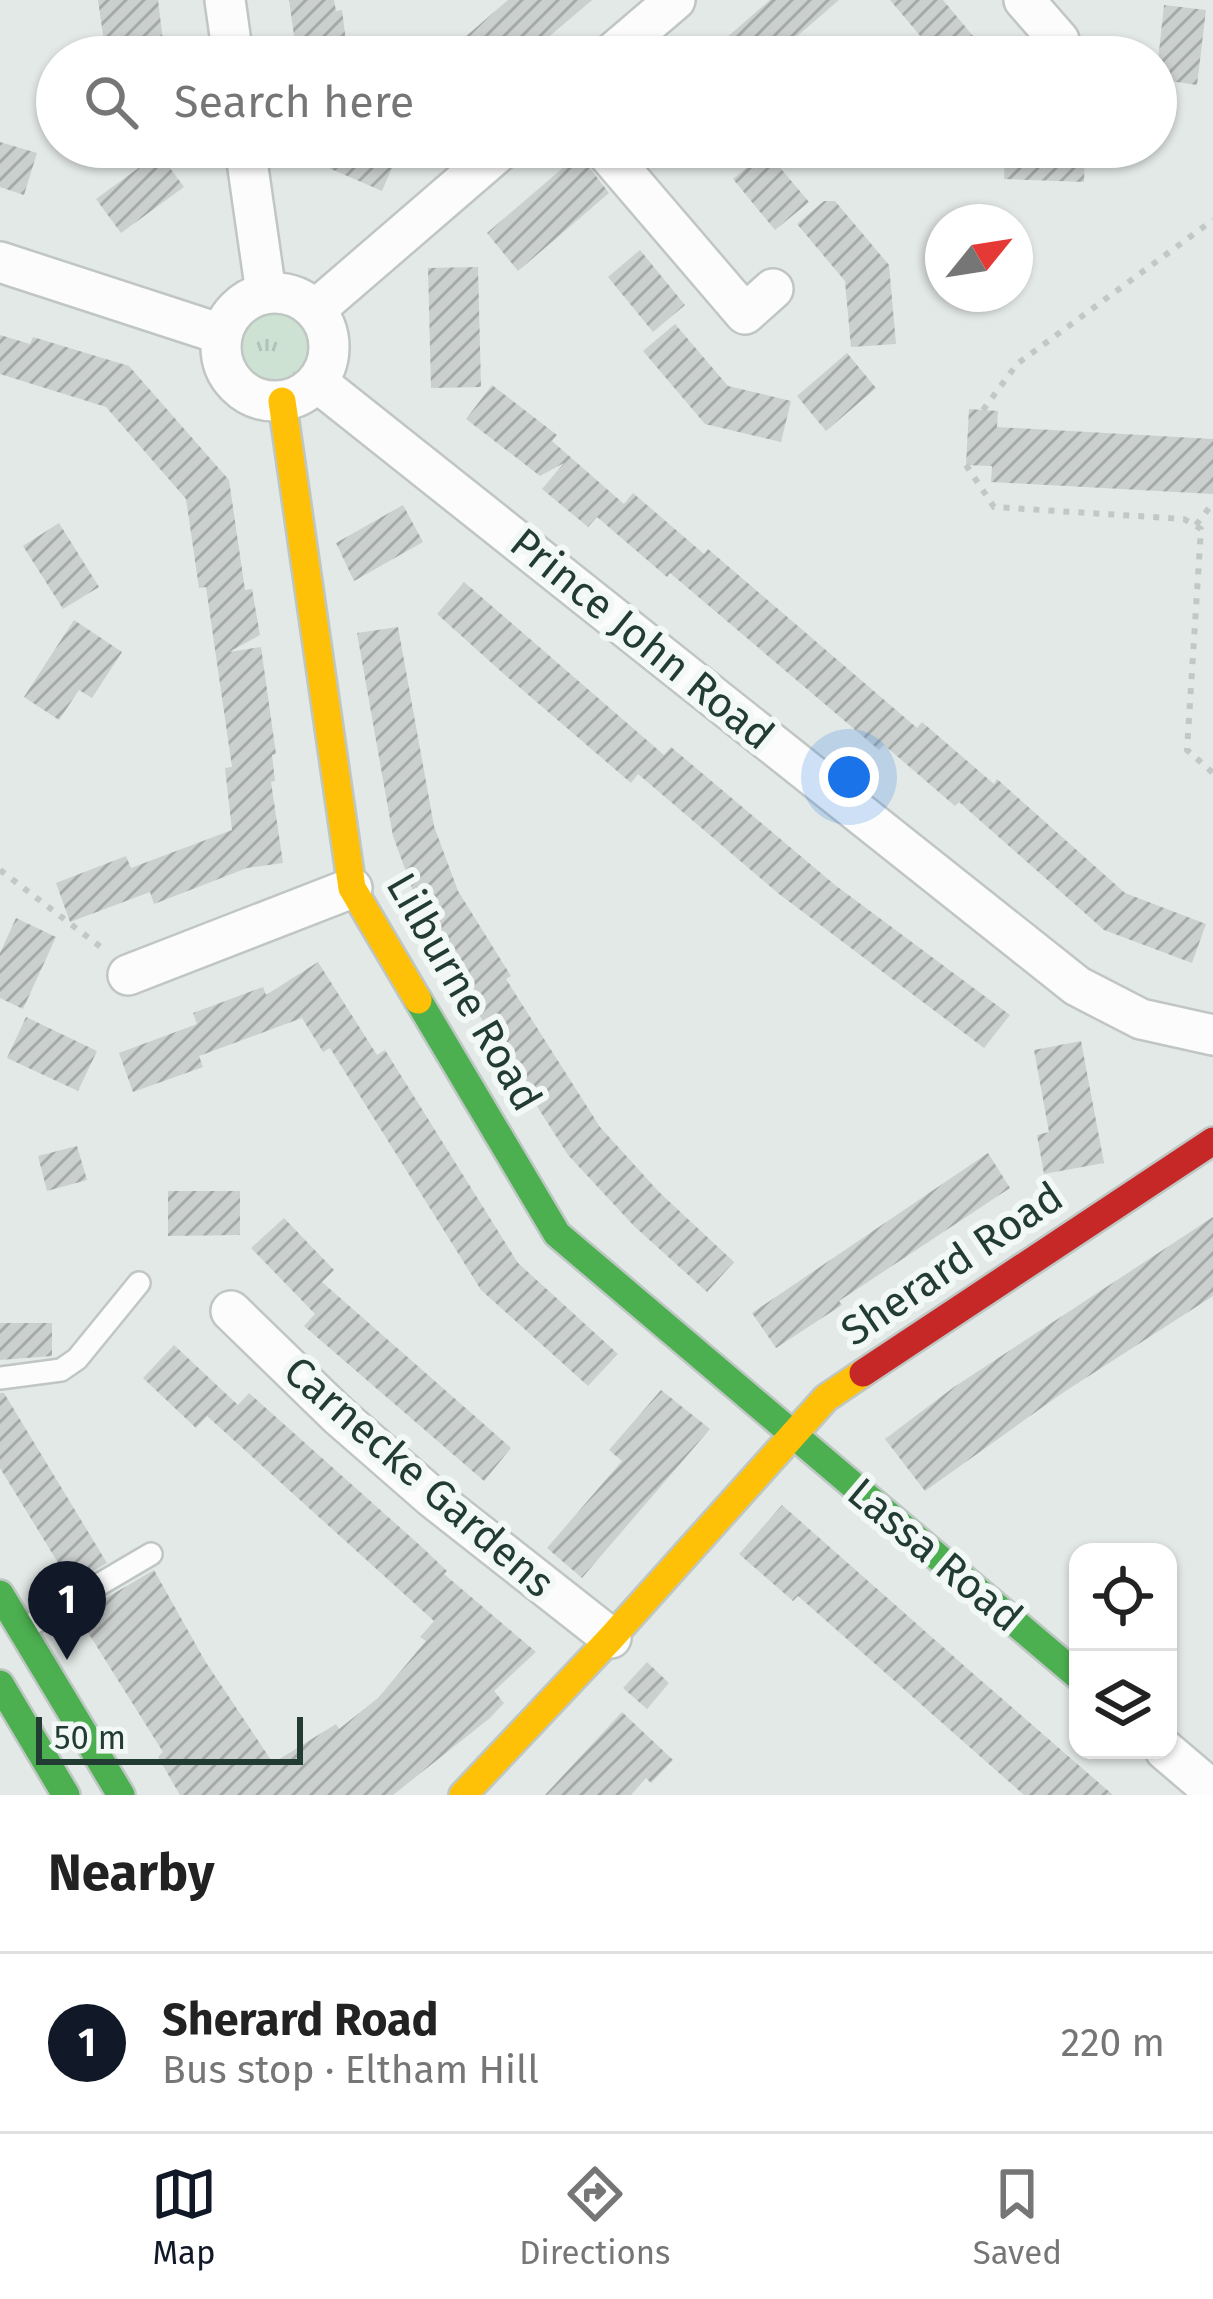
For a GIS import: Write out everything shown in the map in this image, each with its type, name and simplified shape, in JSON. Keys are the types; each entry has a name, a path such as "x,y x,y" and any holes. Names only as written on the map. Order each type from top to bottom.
{"street":[{"path":"225,0 229,36"},
{"path":"633,36 675,0"},
{"path":"1024,0 1056,36"},
{"path":"248,168 266,293"},
{"path":"315,310 479,168"},
{"path":"620,168 745,314 773,290"},
{"path":"0,262 221,334"},
{"path":"266,293 284,293 315,310 329,346 327,365 317,382 302,395 282,401 261,400 242,391 227,375 220,355 221,334 238,307 266,293"},
{"name":"Prince John Road","path":"317,382 1077,986 1142,1019 1213,1035"},
{"name":"Lilburne Road","path":"282,401 352,888 557,1234 793,1435"},
{"path":"123,968 352,888"},
{"name":"Sherard Road","path":"463,1795 611,1639 826,1399 1213,1141"},
{"name":"Carnecke Gardens","path":"231,1311 339,1416 433,1498 611,1639"},
{"name":"Lassa Road","path":"793,1435 1069,1668"},
{"path":"0,1594 121,1795"},
{"path":"0,1684 57,1791"},
{"path":"1176,1759 1213,1791"}],"lane":[{"path":"0,1378 61,1370 77,1359 139,1283"},
{"path":"22,1630 151,1555"}],"path":[{"path":"983,410 1017,364 1213,220"},
{"path":"966,465 994,507 1184,519 1196,525 1203,538 1187,750 1213,773"},
{"path":"1196,525 1213,503"},
{"path":"0,870 123,968"}],"green space":[{"path":"273,308 300,319 311,346 300,373 273,384 246,373 235,346 246,319"}],"building":[{"path":"98,0 158,0 162,36 103,36"},
{"path":"289,0 334,0 336,11 342,10 345,36 294,36"},
{"path":"508,0 592,0 550,36 466,36"},
{"path":"770,0 839,0 797,36 728,36"},
{"path":"890,0 943,0 973,36 920,36"},
{"path":"1164,5 1206,10 1197,85 1177,82 1177,36 1161,36"},
{"path":"0,142 36,153 24,195 0,187"},
{"path":"138,168 170,168 184,187 121,233 96,199"},
{"path":"329,168 392,168 382,191"},
{"path":"563,168 590,168 609,193 518,271 487,233"},
{"path":"746,168 780,168 809,202 775,230 733,179"},
{"path":"1004,168 1084,168 1084,182 1004,179"},
{"path":"824,201 835,201 889,265 896,344 851,347 845,281 797,224"},
{"path":"640,250 685,305 653,332 608,277"},
{"path":"478,267 481,387 431,388 428,268"},
{"path":"675,324 728,386 791,401 781,442 705,424 643,351"},
{"path":"0,335 30,344 33,337 129,366 229,480 245,590 252,589 260,635 229,652 261,647 276,754 272,755 275,781 271,782 283,863 247,868 154,904 150,892 70,922 56,883 126,856 131,868 232,830 225,768 232,767 206,587 199,588 186,499 106,407 0,374"},
{"path":"847,353 876,388 826,431 797,396"},
{"path":"492,385 557,435 552,441 624,504 633,493 704,554 708,549 917,728 922,722 994,784 997,779 1125,893 1206,924 1192,963 1104,930 959,802 955,806 884,745 879,750 670,573 667,577 597,517 588,527 542,489 564,463 540,476 466,419"},
{"path":"969,409 998,411 997,427 1213,439 1213,494 991,482 992,466 966,465"},
{"path":"403,505 423,542 354,581 336,543"},
{"path":"59,523 99,587 63,609 23,546"},
{"path":"464,582 664,755 671,747 835,885 1010,1015 984,1048 779,894 638,774 631,783 505,675 437,614"},
{"path":"74,620 122,652 92,698 79,690 59,720 24,697"},
{"path":"398,627 434,826 458,891 511,976 506,979 600,1127 659,1192 734,1262 707,1292 634,1226 568,1155 476,1010 480,1008 420,910 393,836 357,633"},
{"path":"16,918 56,937 23,1009 0,998 0,953"},
{"path":"318,962 377,1055 385,1050 518,1263 618,1354 588,1386 481,1290 330,1048 323,1052 302,1018 199,1056 203,1067 133,1092 119,1053 197,1024 193,1013 263,987 266,995"},
{"path":"26,1017 97,1051 78,1091 7,1058"},
{"path":"1081,1041 1104,1163 1044,1174 1037,1135 1049,1132 1034,1050"},
{"path":"77,1146 87,1180 47,1191 38,1156"},
{"path":"988,1153 1010,1188 776,1348 752,1313"},
{"path":"168,1191 240,1191 240,1235 168,1236"},
{"path":"1213,1217 1213,1296 1061,1394 925,1491 885,1439 954,1387"},
{"path":"284,1218 334,1270 322,1282 511,1448 484,1481 304,1326 315,1314 251,1248"},
{"path":"0,1323 52,1323 52,1356 0,1360"},
{"path":"174,1345 238,1405 249,1393 423,1548 447,1571 444,1574 536,1652 494,1691 504,1703 490,1718 393,1795 180,1795 158,1757 163,1752 77,1615 154,1570 205,1661 273,1763 336,1724 339,1729 378,1698 426,1641 420,1637 434,1621 207,1416 196,1428 143,1378"},
{"path":"661,1390 710,1429 582,1578 547,1548 622,1461 609,1450"},
{"path":"0,1393 107,1563 71,1584 0,1468"},
{"path":"782,1505 1113,1795 1024,1795 798,1596 793,1601 739,1554"},
{"path":"647,1662 669,1683 647,1709 623,1688"},
{"path":"622,1712 673,1760 631,1795 545,1795"}],"traffic: fast":[{"path":"418,1000 557,1234 1069,1668"},
{"path":"0,1594 121,1795"},
{"path":"0,1684 66,1795"}],"traffic: slow":[{"path":"282,401 352,888 418,1000"},
{"path":"463,1795 826,1398 863,1373"}],"traffic: jam":[{"path":"863,1373 1213,1141"}],"place":[{"name":"Sherard Road","path":"67,1660"}]}
